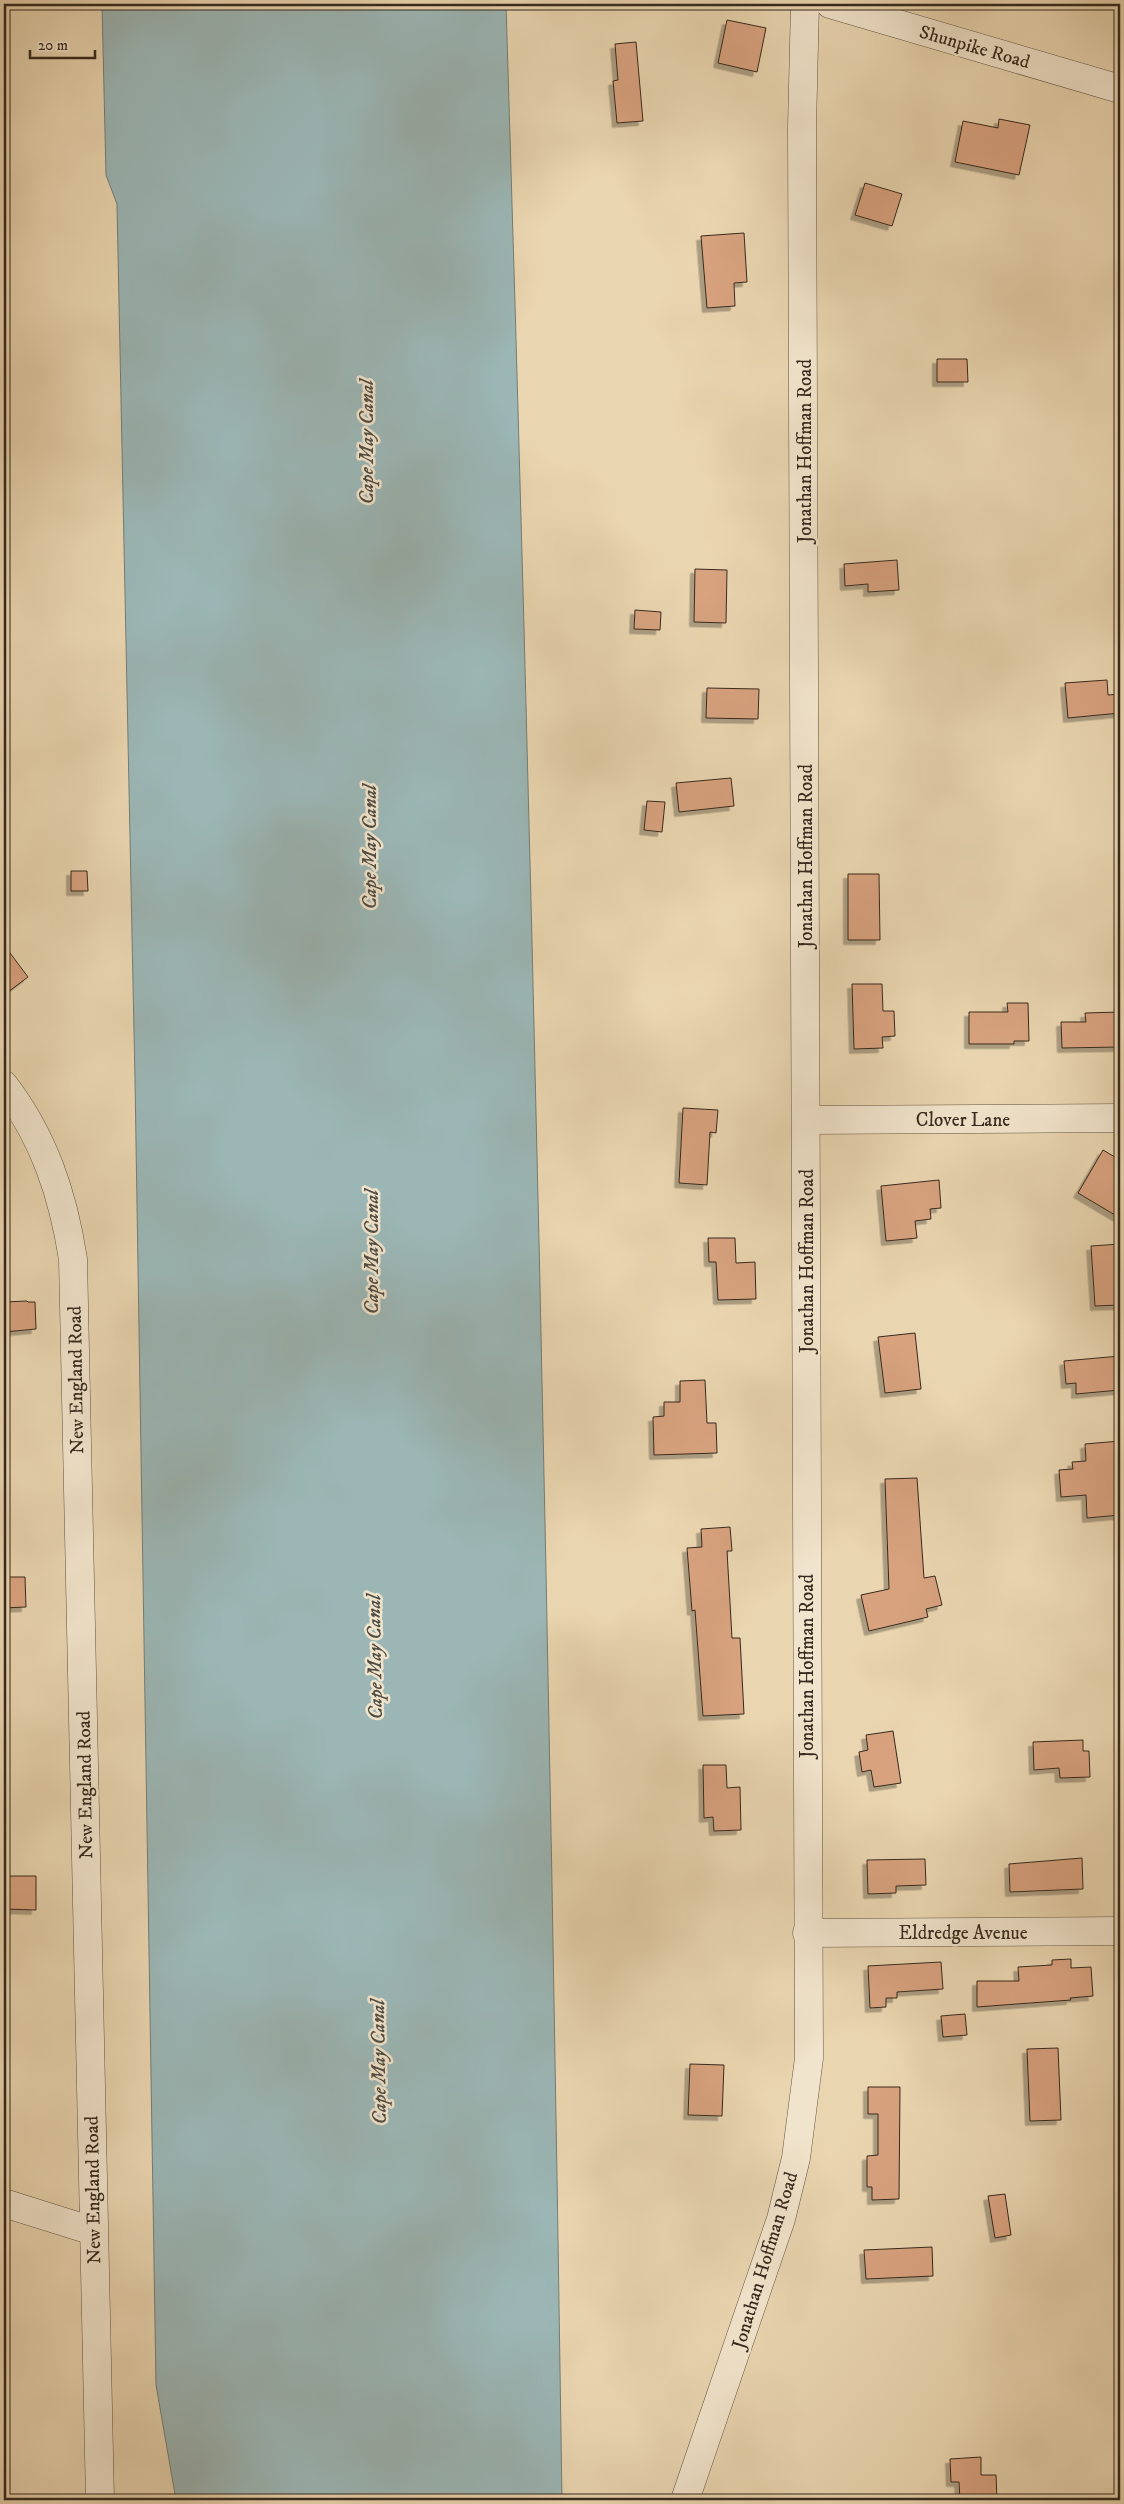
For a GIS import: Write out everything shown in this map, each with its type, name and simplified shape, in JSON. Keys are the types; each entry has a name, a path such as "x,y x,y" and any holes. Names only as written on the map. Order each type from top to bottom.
{"street":[{"name":"Jonathan Hoffman Road","path":"685,2500 781,2219 796,2158 809,2058 810,2008 807,1933 802,127 805,4"},
{"name":"Shunpike Road","path":"830,4 1120,89"},
{"name":"New England Road","path":"4,1085 38,1139 56,1181 66,1219 73,1259 100,2500"},
{"name":"Clover Lane","path":"806,1120 1120,1118"},
{"name":"Eldredge Avenue","path":"807,1933 1120,1931"},
{"path":"4,2204 93,2231"}],"water":[{"name":"Cape May Canal","path":"102,4 506,4 539,1252 562,2500 176,2500 156,2385 135,1080 117,204 106,175"}],"building":[{"path":"727,20 766,28 757,72 718,63"},
{"path":"636,42 643,121 617,123 613,81 618,80 615,44"},
{"path":"999,119 1030,125 1019,175 955,162 963,121 998,128"},
{"path":"865,183 902,194 892,226 855,215"},
{"path":"744,233 747,282 734,283 735,306 707,308 701,236"},
{"path":"937,359 967,359 968,382 937,382"},
{"path":"897,560 899,590 868,592 868,584 845,586 844,564"},
{"path":"695,569 727,570 726,623 694,622"},
{"path":"635,610 661,612 660,630 634,629"},
{"path":"1107,680 1108,695 1120,694 1120,713 1068,718 1065,683"},
{"path":"707,688 759,689 758,719 706,718"},
{"path":"731,778 734,806 679,812 676,783"},
{"path":"647,801 665,802 662,832 644,830"},
{"path":"71,871 87,871 88,891 71,891"},
{"path":"848,874 879,874 880,940 848,940"},
{"path":"4,945 28,977 4,995"},
{"path":"852,984 882,984 883,1011 894,1011 895,1036 882,1037 883,1048 854,1049"},
{"path":"1007,1003 1028,1003 1029,1041 1014,1041 1014,1044 969,1044 969,1012 1008,1012"},
{"path":"1120,1012 1120,1047 1062,1048 1061,1022 1086,1022 1085,1013"},
{"path":"683,1108 718,1110 716,1133 710,1132 707,1185 679,1183"},
{"path":"1103,1150 1120,1160 1120,1218 1078,1193"},
{"path":"939,1180 941,1208 930,1209 931,1219 915,1221 917,1238 886,1241 881,1186"},
{"path":"708,1238 735,1238 736,1263 755,1262 756,1299 718,1300 716,1262 709,1262"},
{"path":"1120,1244 1120,1305 1095,1306 1091,1246"},
{"path":"4,1302 35,1302 36,1329 4,1332"},
{"path":"915,1333 921,1389 885,1393 878,1337"},
{"path":"1120,1356 1120,1390 1076,1394 1076,1383 1066,1384 1064,1361"},
{"path":"705,1380 707,1423 716,1423 717,1453 654,1455 653,1417 664,1416 664,1402 680,1402 680,1381"},
{"path":"1120,1441 1120,1515 1087,1518 1086,1495 1061,1497 1059,1470 1073,1469 1072,1462 1086,1461 1085,1444"},
{"path":"917,1478 924,1578 935,1576 942,1605 926,1609 928,1617 869,1631 861,1595 889,1589 885,1479"},
{"path":"730,1527 732,1551 727,1551 732,1638 740,1638 744,1714 703,1716 695,1610 692,1611 687,1548 702,1547 701,1529"},
{"path":"4,1577 25,1577 26,1607 4,1608"},
{"path":"893,1731 901,1783 874,1787 871,1770 862,1772 859,1752 868,1750 866,1735"},
{"path":"1083,1740 1083,1751 1089,1751 1090,1777 1060,1778 1059,1768 1034,1770 1033,1742"},
{"path":"703,1765 726,1765 727,1788 740,1787 741,1830 714,1831 713,1817 704,1818"},
{"path":"1082,1858 1083,1889 1010,1892 1009,1864"},
{"path":"925,1859 926,1885 896,1886 896,1893 868,1894 867,1860"},
{"path":"4,1876 36,1876 36,1910 4,1909"},
{"path":"1071,1959 1071,1968 1091,1967 1093,1996 1070,1998 1071,2000 977,2007 977,1981 1019,1981 1018,1967 1052,1965 1052,1960"},
{"path":"941,1962 943,1989 897,1992 897,1998 886,1998 886,2007 870,2008 868,1966"},
{"path":"965,2014 967,2035 943,2037 941,2016"},
{"path":"1058,2048 1061,2120 1030,2121 1027,2049"},
{"path":"690,2064 724,2065 722,2116 688,2115"},
{"path":"868,2087 900,2087 899,2199 872,2200 872,2187 867,2187 867,2156 878,2155 878,2114 868,2114"},
{"path":"1005,2194 1011,2235 995,2238 988,2196"},
{"path":"932,2247 933,2276 866,2279 864,2250"},
{"path":"981,2457 981,2475 996,2475 997,2500 960,2500 959,2482 951,2482 950,2459"}]}
